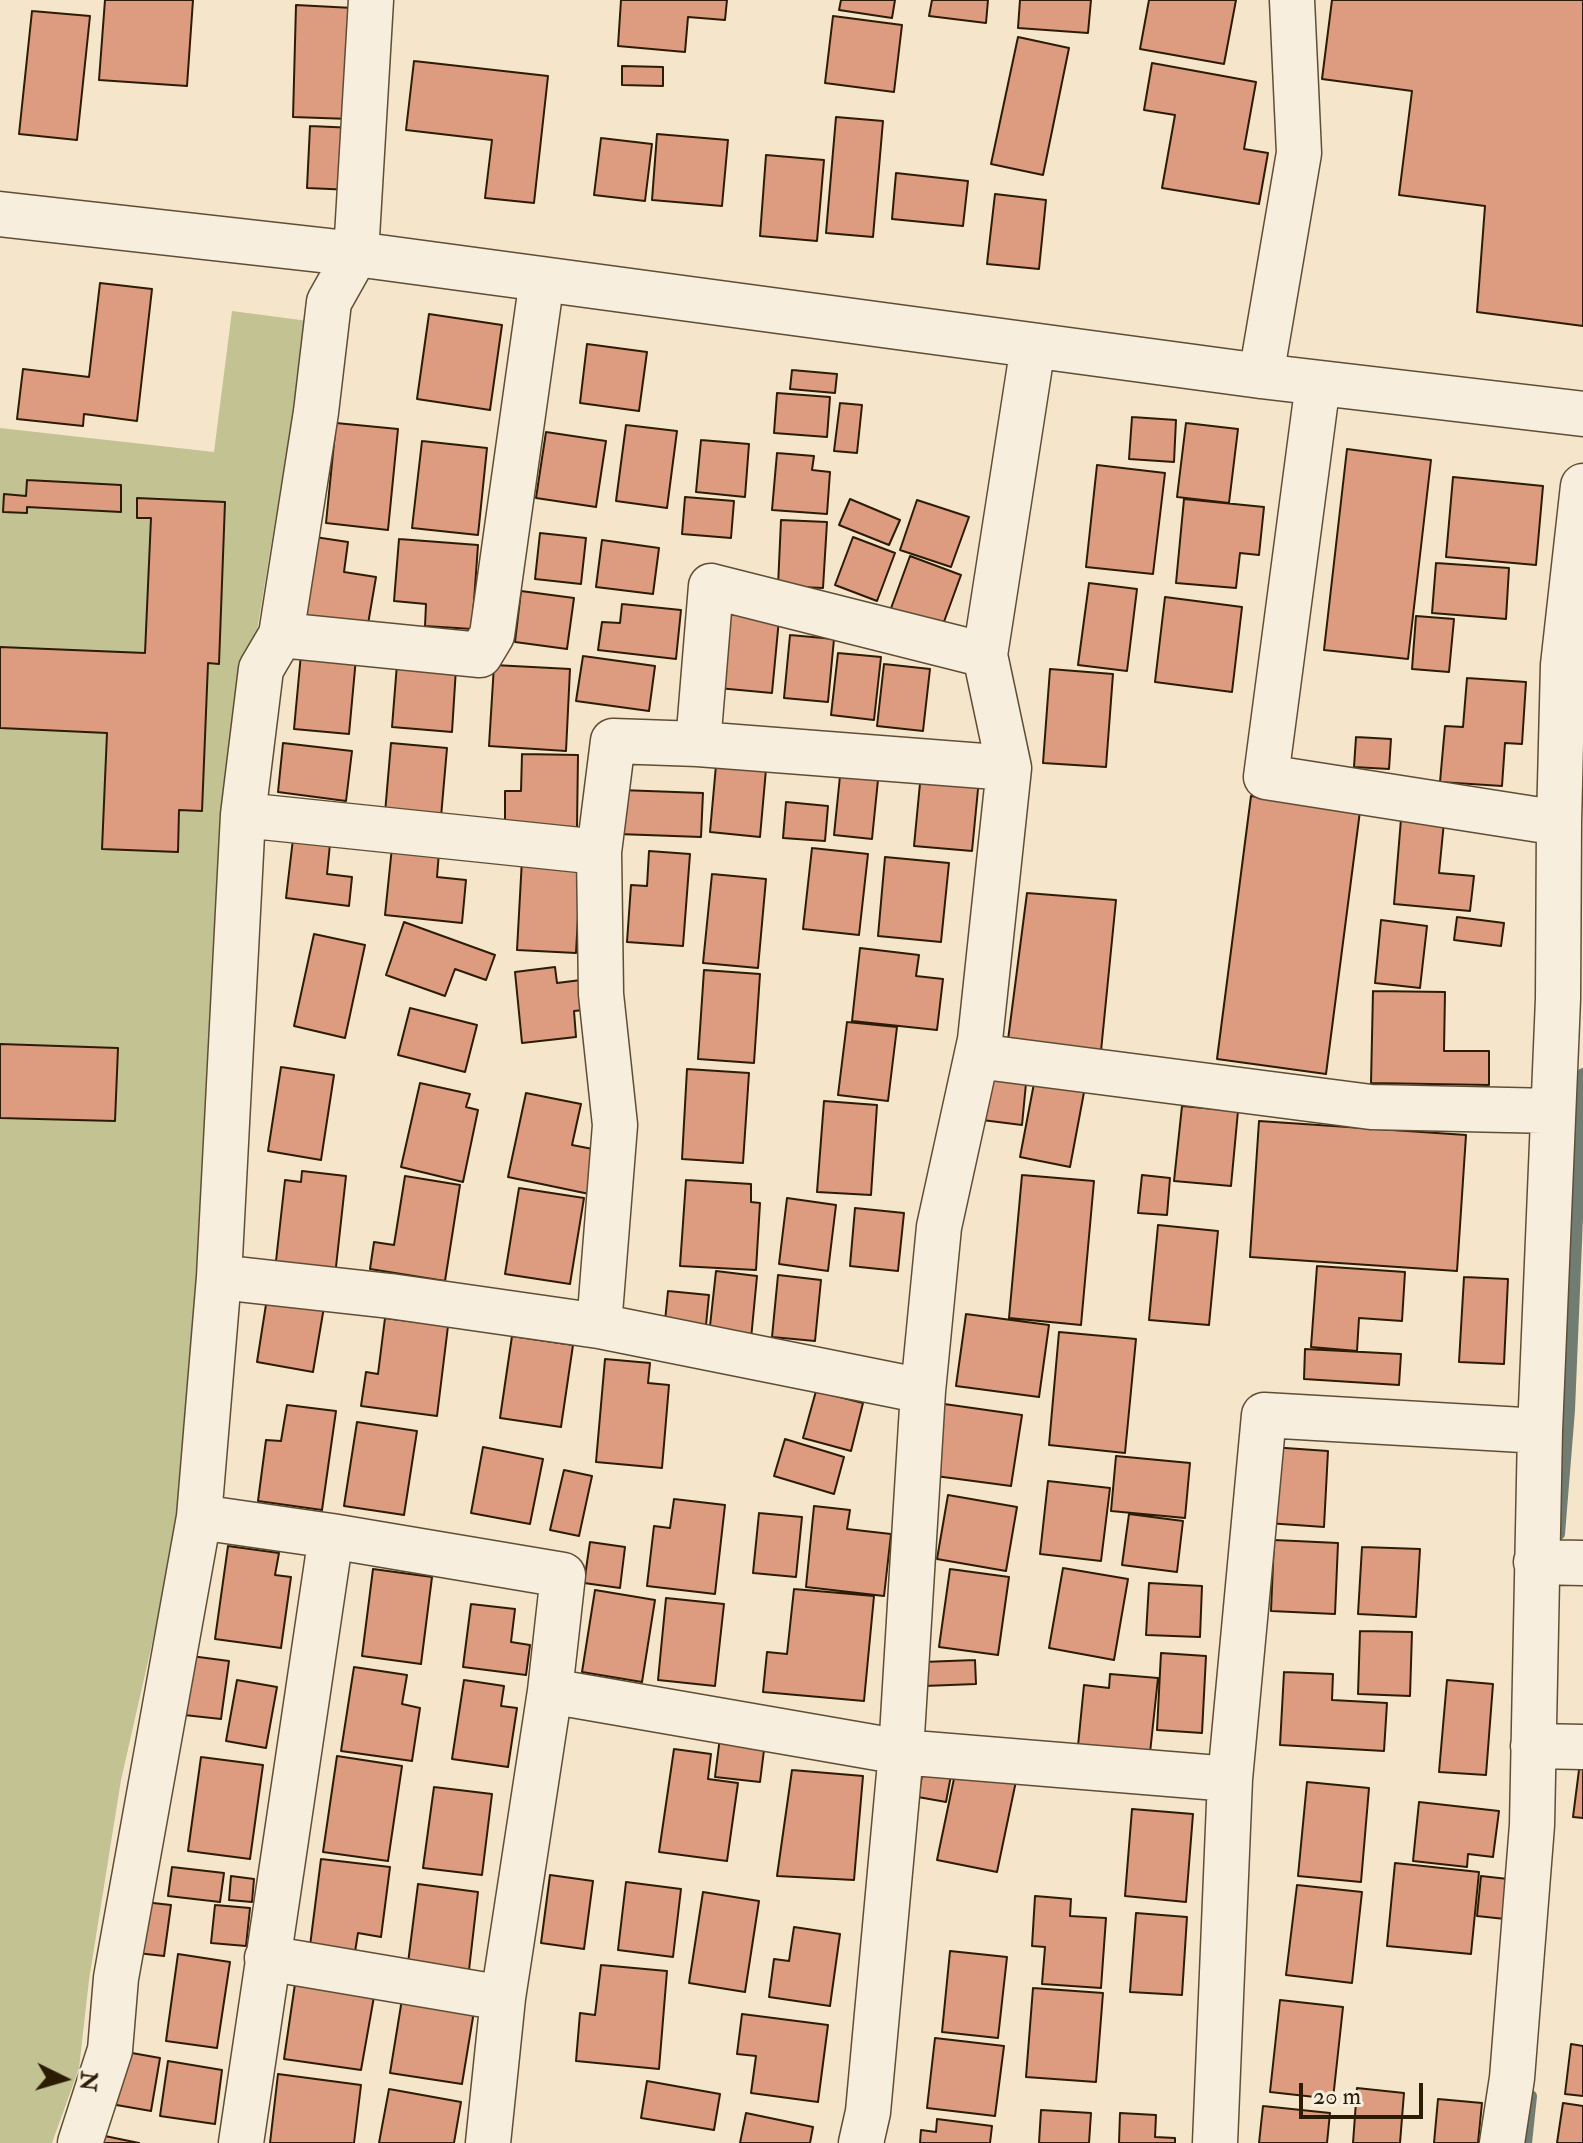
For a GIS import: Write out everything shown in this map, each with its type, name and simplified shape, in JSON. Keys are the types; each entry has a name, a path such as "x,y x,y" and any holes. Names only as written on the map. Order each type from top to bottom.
{"street":[{"path":"80,2143 110,2050 116,1978 199,1517 219,1277 243,815 261,669 281,635 316,412 329,302 356,254 371,0"},
{"path":"1261,376 1299,153 1292,0"},
{"path":"0,214 356,254 1261,376 1583,414"},
{"path":"281,635 480,655 492,635 542,279"},
{"path":"861,2143 868,2112 901,1752 923,1391 939,1227 977,1056 1009,768 985,655 1033,346"},
{"path":"1318,383 1266,777 1568,835"},
{"path":"1502,2143 1512,2078 1531,1841 1557,1746 1559,1562 1540,1431 1563,1231 1553,1111 1571,1001 1568,835 1583,486"},
{"path":"698,744 711,586 985,655"},
{"path":"599,1326 615,1125 601,994 599,852 613,741 698,744 1009,768"},
{"path":"243,815 599,852"},
{"path":"977,1056 1371,1107 1553,1111"},
{"path":"219,1277 390,1296 599,1326 923,1391"},
{"path":"1215,2143 1230,1779 1264,1415 1540,1431"},
{"path":"199,1517 563,1575 550,1691 503,1998 488,2143"},
{"path":"241,2143 331,1536"},
{"path":"550,1691 901,1752 1230,1779"},
{"path":"267,1958 503,1998"}],"green space":[{"path":"232,311 308,321 225,825 184,1503 121,1780 89,1980 79,2068 52,2143 0,2143 0,428 214,452"}],"building":[{"path":"105,0 193,0 187,86 99,80"},
{"path":"621,0 727,0 725,20 688,17 685,52 618,46"},
{"path":"841,0 895,0 892,18 839,10"},
{"path":"932,0 988,0 986,23 929,16"},
{"path":"1020,0 1091,0 1088,33 1018,28"},
{"path":"1149,0 1236,0 1224,64 1140,49"},
{"path":"1332,0 1583,0 1583,326 1477,312 1485,206 1399,195 1412,91 1322,79"},
{"path":"296,5 353,8 350,119 293,117"},
{"path":"32,11 90,16 77,140 19,134"},
{"path":"833,16 902,25 894,92 825,83"},
{"path":"1018,37 1069,48 1043,175 991,164"},
{"path":"414,61 548,76 534,203 485,198 492,140 406,130"},
{"path":"1152,63 1256,82 1244,149 1268,153 1259,204 1162,188 1175,115 1144,110"},
{"path":"622,66 663,67 663,86 622,85"},
{"path":"836,117 883,121 873,237 826,233"},
{"path":"310,126 355,128 352,190 307,188"},
{"path":"657,134 728,140 722,206 652,200"},
{"path":"601,138 652,144 645,201 594,195"},
{"path":"766,155 824,160 817,241 760,236"},
{"path":"896,173 968,181 963,226 892,219"},
{"path":"995,194 1046,200 1039,269 987,264"},
{"path":"100,283 152,289 137,421 84,414 83,426 17,419 23,369 89,377"},
{"path":"429,314 502,325 490,410 417,399"},
{"path":"587,344 647,352 639,411 580,403"},
{"path":"792,370 837,374 835,393 790,389"},
{"path":"777,393 830,397 827,437 774,433"},
{"path":"840,403 862,405 857,453 834,451"},
{"path":"1132,417 1176,420 1174,462 1129,459"},
{"path":"336,423 398,429 388,530 326,523"},
{"path":"1186,423 1238,429 1229,503 1177,497"},
{"path":"626,425 677,431 667,508 616,501"},
{"path":"546,432 606,441 596,507 536,498"},
{"path":"701,440 749,444 745,497 696,492"},
{"path":"422,441 487,448 478,535 412,528"},
{"path":"1347,449 1431,460 1408,659 1324,650"},
{"path":"777,453 814,456 812,470 830,472 827,514 772,510"},
{"path":"1097,465 1165,473 1153,574 1086,567"},
{"path":"1453,477 1543,486 1536,565 1446,557"},
{"path":"27,480 121,485 121,512 27,507 27,513 3,512 4,494 26,496"},
{"path":"685,497 734,501 731,538 682,534"},
{"path":"137,498 225,502 219,664 208,663 202,811 179,810 178,852 102,849 107,733 0,728 0,647 145,653 151,518 137,518"},
{"path":"850,499 900,520 889,545 839,525"},
{"path":"1184,499 1264,507 1259,555 1240,553 1236,588 1176,583"},
{"path":"917,500 969,517 951,567 900,550"},
{"path":"781,520 827,522 823,588 778,586"},
{"path":"540,533 586,538 581,584 535,579"},
{"path":"315,537 348,542 344,572 376,577 367,630 302,620"},
{"path":"853,537 895,553 877,601 835,585"},
{"path":"399,539 478,545 472,629 425,626 426,604 394,601"},
{"path":"602,540 659,548 653,594 596,587"},
{"path":"910,556 961,575 941,630 890,611"},
{"path":"1436,563 1509,568 1506,619 1432,613"},
{"path":"1089,583 1137,589 1127,671 1078,665"},
{"path":"521,591 574,598 567,649 515,642"},
{"path":"1165,597 1242,607 1232,692 1155,682"},
{"path":"622,604 681,610 676,659 598,650 602,622 620,623"},
{"path":"726,614 779,619 772,693 718,688"},
{"path":"1416,616 1454,619 1449,672 1412,669"},
{"path":"790,635 834,639 828,702 784,698"},
{"path":"838,653 881,657 874,720 831,715"},
{"path":"301,654 356,658 349,734 294,729"},
{"path":"583,656 655,666 649,711 576,701"},
{"path":"397,664 456,668 452,732 392,727"},
{"path":"884,664 930,669 923,731 877,726"},
{"path":"494,665 570,669 566,751 489,746"},
{"path":"1050,669 1113,674 1106,767 1043,763"},
{"path":"1467,678 1526,682 1522,744 1505,743 1502,786 1440,782 1445,726 1463,727"},
{"path":"1356,737 1391,739 1389,769 1354,767"},
{"path":"283,743 352,751 346,801 278,792"},
{"path":"391,743 447,748 441,817 385,813"},
{"path":"522,754 578,755 577,827 505,826 505,791 521,791"},
{"path":"717,754 767,758 760,837 710,832"},
{"path":"841,766 879,770 872,839 834,835"},
{"path":"921,773 979,779 972,851 914,846"},
{"path":"620,790 703,793 701,837 618,834"},
{"path":"1251,796 1360,811 1326,1074 1217,1059"},
{"path":"786,802 828,806 825,841 783,838"},
{"path":"1401,819 1444,822 1439,873 1474,876 1470,911 1394,904"},
{"path":"293,839 330,844 327,874 352,877 349,906 286,898"},
{"path":"392,847 439,852 437,877 466,880 462,923 385,915"},
{"path":"812,848 868,854 859,935 803,929"},
{"path":"649,851 690,854 683,946 627,942 631,885 647,886"},
{"path":"885,857 949,863 941,942 878,936"},
{"path":"522,859 581,862 576,953 517,950"},
{"path":"712,874 766,879 758,968 703,963"},
{"path":"1027,893 1116,900 1101,1051 1008,1040"},
{"path":"1457,917 1504,923 1501,946 1454,940"},
{"path":"1381,920 1427,926 1420,988 1375,983"},
{"path":"404,922 495,955 486,980 455,969 445,996 386,975"},
{"path":"314,934 365,945 345,1038 294,1026"},
{"path":"860,948 919,955 916,976 943,979 937,1030 852,1021"},
{"path":"555,967 557,983 581,980 584,1010 574,1011 576,1037 522,1043 515,972"},
{"path":"704,970 760,974 754,1063 698,1059"},
{"path":"1373,991 1445,992 1444,1051 1489,1051 1489,1085 1371,1083"},
{"path":"410,1008 477,1025 465,1072 398,1055"},
{"path":"847,1022 897,1027 888,1101 838,1095"},
{"path":"0,1044 118,1048 115,1121 0,1118"},
{"path":"281,1067 334,1075 321,1160 268,1151"},
{"path":"687,1069 749,1073 743,1163 682,1159"},
{"path":"988,1069 1027,1073 1022,1125 982,1120"},
{"path":"1035,1078 1085,1087 1070,1167 1020,1157"},
{"path":"420,1083 470,1094 466,1107 478,1110 463,1182 401,1167"},
{"path":"526,1093 581,1104 572,1145 603,1151 594,1195 508,1177"},
{"path":"824,1101 877,1105 871,1195 817,1192"},
{"path":"1182,1106 1238,1111 1231,1186 1174,1181"},
{"path":"1259,1121 1466,1135 1457,1271 1250,1257"},
{"path":"302,1171 346,1176 335,1276 275,1270 285,1180 301,1182"},
{"path":"1022,1175 1094,1181 1081,1325 1009,1318"},
{"path":"1142,1175 1170,1178 1167,1215 1138,1213"},
{"path":"405,1176 460,1185 445,1281 370,1269 374,1242 394,1245"},
{"path":"686,1180 751,1184 751,1202 760,1203 756,1270 680,1266"},
{"path":"519,1188 584,1198 570,1284 505,1274"},
{"path":"787,1198 836,1205 828,1271 779,1264"},
{"path":"855,1208 904,1213 898,1271 850,1266"},
{"path":"1158,1225 1218,1231 1209,1325 1149,1320"},
{"path":"1317,1266 1405,1272 1402,1321 1359,1318 1357,1351 1311,1347"},
{"path":"716,1271 757,1276 751,1339 709,1335"},
{"path":"778,1275 821,1280 815,1341 772,1337"},
{"path":"1464,1277 1508,1279 1504,1364 1459,1362"},
{"path":"668,1291 709,1295 705,1335 664,1331"},
{"path":"267,1298 324,1307 313,1372 257,1362"},
{"path":"966,1314 1049,1325 1039,1397 956,1386"},
{"path":"385,1318 448,1326 437,1416 361,1406 366,1372 378,1374"},
{"path":"1059,1332 1136,1339 1125,1453 1049,1445"},
{"path":"512,1336 573,1345 561,1427 500,1418"},
{"path":"1305,1349 1401,1354 1399,1385 1304,1379"},
{"path":"605,1359 650,1363 648,1383 669,1385 662,1468 596,1462"},
{"path":"816,1391 863,1403 851,1451 803,1438"},
{"path":"937,1403 1022,1415 1011,1486 928,1475"},
{"path":"287,1405 336,1411 322,1510 258,1501 266,1440 281,1441"},
{"path":"357,1422 417,1431 404,1515 344,1506"},
{"path":"785,1439 844,1457 834,1494 774,1476"},
{"path":"483,1447 543,1459 530,1524 471,1513"},
{"path":"1271,1447 1328,1451 1324,1527 1267,1523"},
{"path":"1116,1456 1190,1463 1185,1518 1111,1511"},
{"path":"564,1470 592,1476 579,1536 550,1530"},
{"path":"1048,1481 1110,1488 1101,1561 1040,1554"},
{"path":"948,1495 1017,1507 1006,1571 937,1559"},
{"path":"674,1499 725,1505 715,1594 647,1586 654,1526 670,1528"},
{"path":"814,1506 850,1510 847,1529 891,1534 884,1596 806,1587"},
{"path":"759,1513 802,1517 796,1577 753,1573"},
{"path":"1129,1514 1183,1521 1177,1572 1122,1565"},
{"path":"1274,1540 1338,1543 1335,1614 1271,1611"},
{"path":"590,1542 625,1547 620,1588 584,1583"},
{"path":"228,1546 279,1553 275,1575 291,1577 281,1648 215,1639"},
{"path":"1362,1547 1420,1549 1416,1617 1358,1614"},
{"path":"1063,1568 1128,1579 1114,1660 1049,1648"},
{"path":"373,1569 432,1577 421,1664 362,1656"},
{"path":"950,1569 1009,1577 998,1655 939,1647"},
{"path":"1149,1583 1202,1586 1200,1637 1146,1635"},
{"path":"794,1589 874,1596 864,1701 763,1692 767,1652 787,1654"},
{"path":"595,1590 655,1600 642,1682 582,1672"},
{"path":"666,1598 724,1604 715,1686 658,1680"},
{"path":"471,1604 515,1609 511,1642 530,1645 526,1675 463,1667"},
{"path":"1360,1631 1412,1632 1410,1696 1358,1694"},
{"path":"1161,1653 1206,1656 1202,1733 1157,1730"},
{"path":"191,1656 229,1661 221,1719 184,1715"},
{"path":"975,1660 976,1684 924,1686 923,1662"},
{"path":"354,1667 407,1675 402,1704 420,1708 412,1761 341,1751"},
{"path":"1284,1672 1333,1674 1332,1700 1387,1703 1384,1751 1280,1745"},
{"path":"1110,1674 1158,1678 1150,1753 1078,1746 1084,1685 1109,1688"},
{"path":"237,1680 277,1687 266,1748 226,1741"},
{"path":"464,1680 504,1686 501,1706 517,1708 508,1767 452,1759"},
{"path":"1447,1680 1493,1684 1486,1775 1439,1772"},
{"path":"721,1729 766,1734 760,1782 715,1777"},
{"path":"674,1749 711,1754 708,1779 738,1783 727,1861 659,1852"},
{"path":"337,1756 402,1766 388,1861 323,1852"},
{"path":"201,1757 263,1765 250,1859 188,1851"},
{"path":"1580,1762 1583,1763 1583,1818 1573,1817"},
{"path":"924,1765 952,1770 946,1802 918,1797"},
{"path":"956,1769 1016,1781 997,1872 937,1860"},
{"path":"792,1770 863,1776 854,1880 777,1876"},
{"path":"1307,1782 1369,1788 1361,1882 1298,1876"},
{"path":"434,1787 492,1794 482,1875 423,1868"},
{"path":"1419,1802 1499,1811 1493,1857 1468,1854 1467,1867 1413,1861"},
{"path":"1132,1809 1193,1814 1186,1902 1125,1896"},
{"path":"321,1859 390,1867 381,1937 358,1933 355,1952 310,1946"},
{"path":"1395,1863 1479,1872 1471,1954 1387,1946"},
{"path":"172,1867 224,1873 220,1902 168,1896"},
{"path":"550,1875 593,1881 584,1949 541,1943"},
{"path":"231,1876 254,1879 252,1902 229,1900"},
{"path":"1481,1876 1508,1879 1505,1919 1477,1916"},
{"path":"626,1882 681,1889 673,1957 618,1950"},
{"path":"418,1884 478,1892 469,1970 408,1963"},
{"path":"1297,1885 1362,1892 1352,1983 1286,1975"},
{"path":"703,1892 759,1901 745,1992 689,1983"},
{"path":"1035,1896 1071,1899 1070,1916 1106,1918 1101,1988 1042,1984 1045,1947 1032,1946"},
{"path":"135,1901 171,1905 164,1956 128,1952"},
{"path":"215,1905 250,1908 246,1946 211,1943"},
{"path":"1136,1913 1187,1917 1182,1995 1130,1992"},
{"path":"794,1927 840,1934 830,2006 769,1997 774,1959 789,1961"},
{"path":"950,1951 1007,1957 998,2038 942,2032"},
{"path":"178,1954 230,1962 217,2048 166,2041"},
{"path":"601,1965 667,1971 659,2069 576,2061 580,2013 595,2015"},
{"path":"296,1977 375,1991 361,2070 284,2059"},
{"path":"1033,1988 1103,1993 1096,2082 1026,2077"},
{"path":"403,1993 475,2005 462,2084 390,2073"},
{"path":"1280,2000 1343,2007 1333,2099 1270,2092"},
{"path":"742,2014 828,2025 818,2102 751,2093 756,2056 737,2054"},
{"path":"935,2038 1004,2046 995,2116 927,2108"},
{"path":"1571,2044 1583,2046 1583,2096 1565,2094"},
{"path":"115,2050 160,2058 151,2111 105,2103"},
{"path":"168,2061 222,2070 215,2124 160,2116"},
{"path":"278,2074 361,2085 354,2143 270,2143"},
{"path":"647,2081 720,2094 714,2130 641,2118"},
{"path":"1357,2088 1404,2093 1400,2143 1353,2143"},
{"path":"389,2089 461,2102 454,2143 379,2143"},
{"path":"1438,2099 1482,2103 1478,2143 1434,2143"},
{"path":"1563,2103 1583,2106 1583,2143 1557,2143"},
{"path":"1263,2106 1330,2113 1327,2143 1259,2143"},
{"path":"1041,2110 1091,2113 1089,2143 1039,2143"},
{"path":"746,2113 813,2127 810,2143 740,2143"},
{"path":"1120,2113 1156,2115 1155,2137 1175,2138 1175,2143 1119,2143"},
{"path":"937,2119 992,2126 990,2143 920,2143 921,2130 936,2132"},
{"path":"100,2135 139,2143 98,2143"}],"waterway":[{"path":"1559,1534 1569,1410 1583,1074"},
{"path":"1526,2143 1531,2096"}]}
